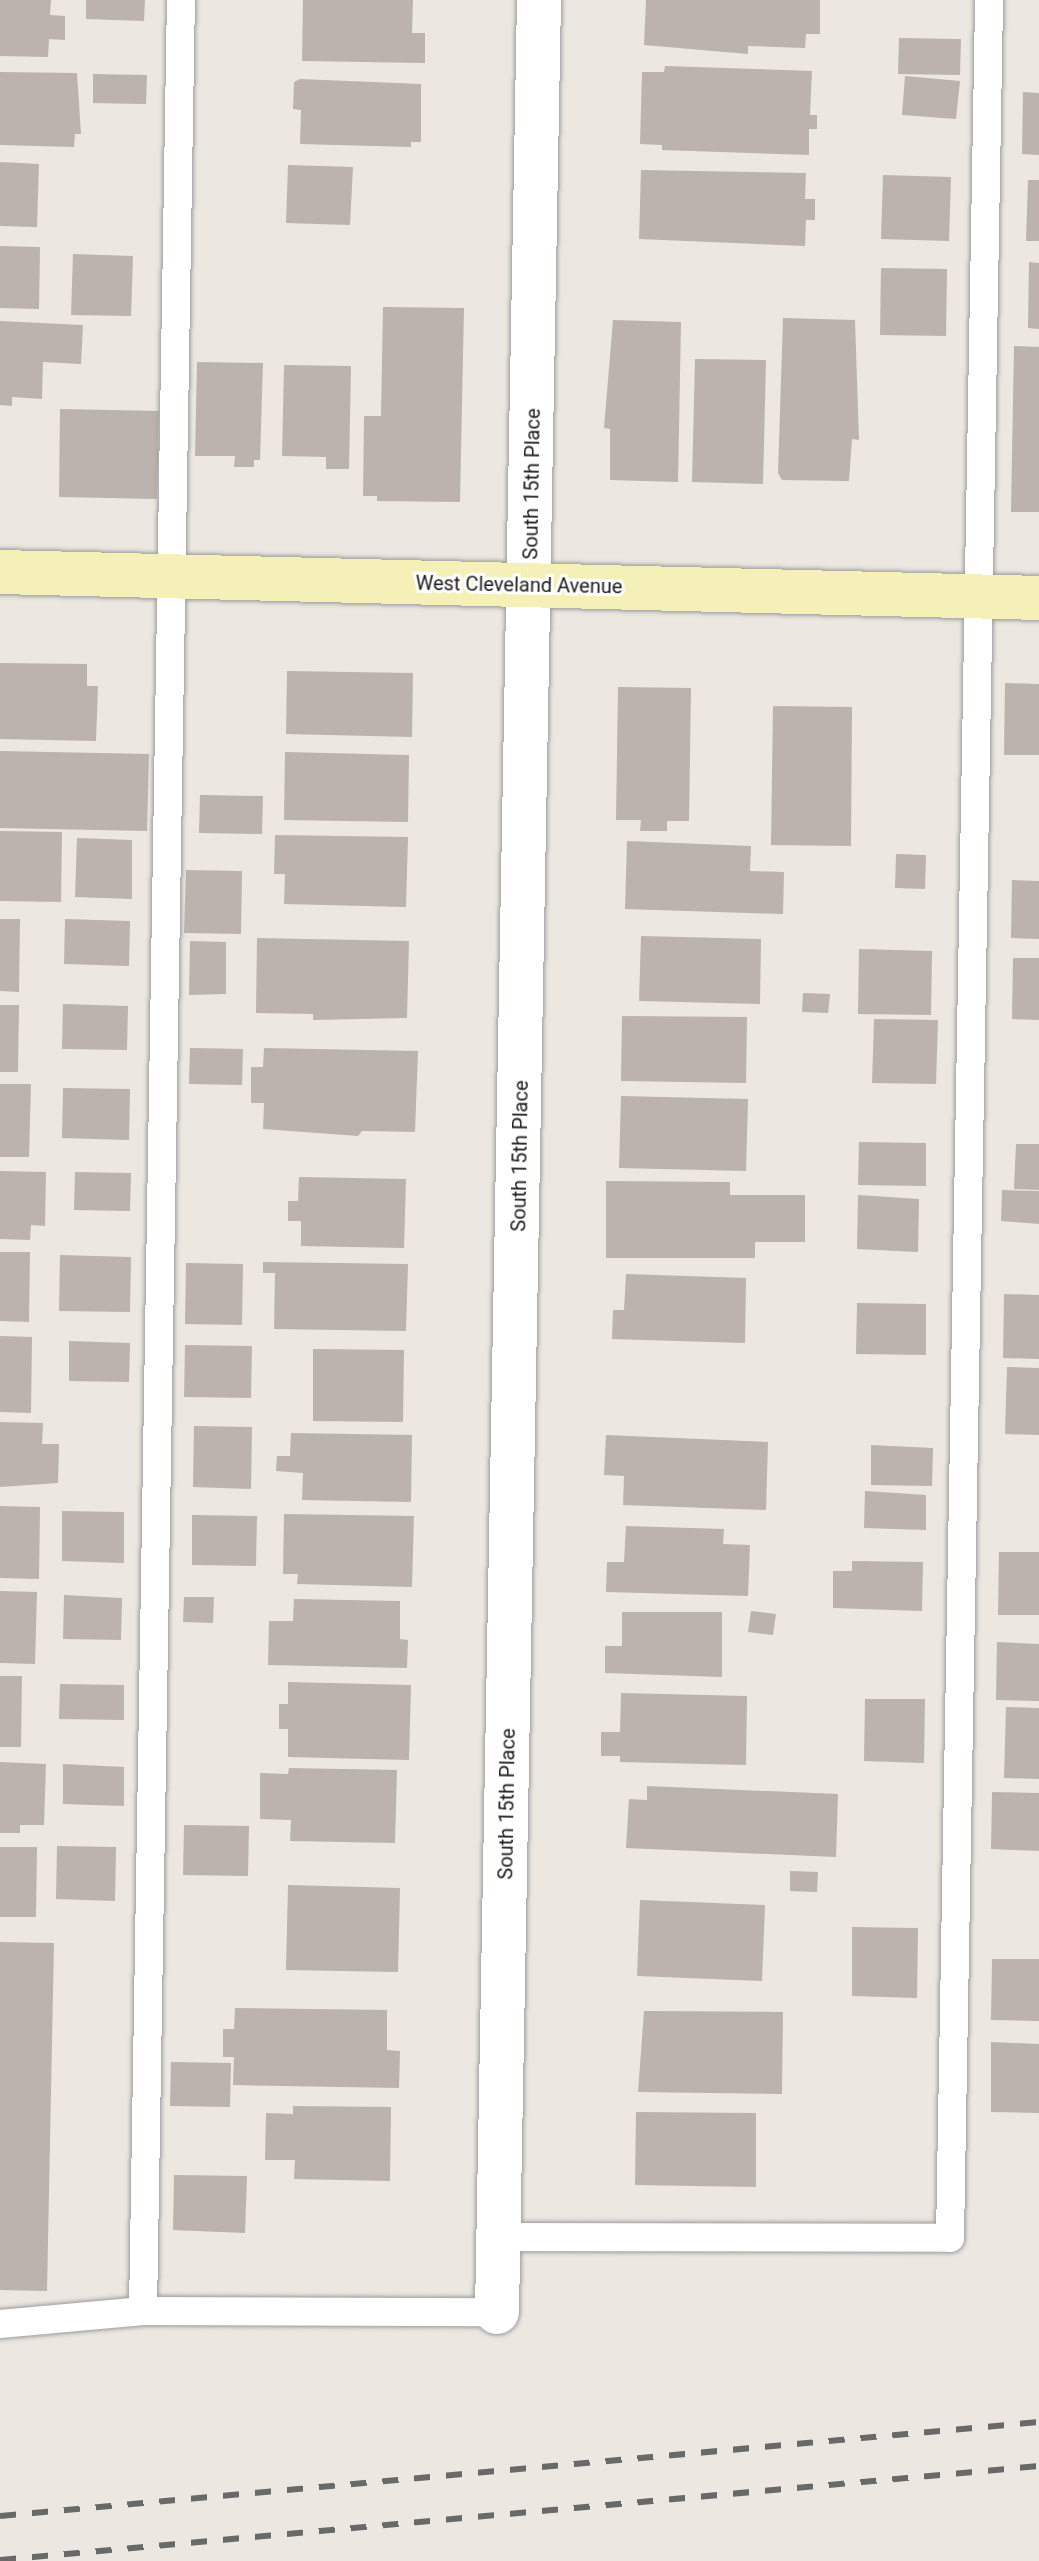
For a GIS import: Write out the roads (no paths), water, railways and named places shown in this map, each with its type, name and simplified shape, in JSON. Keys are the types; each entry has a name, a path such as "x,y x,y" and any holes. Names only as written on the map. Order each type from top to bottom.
{"street":[{"name":"South 15th Place","path":"497,2312 531,585 539,0"},
{"name":"West Cleveland Avenue","path":"0,572 1039,598"}],"lane":[{"path":"143,2311 174,577 181,0"},
{"path":"498,2237 950,2238 989,0"},
{"path":"0,2324 143,2311 497,2312"}],"railway":[{"path":"0,2516 1039,2422"},
{"path":"0,2560 1039,2466"}]}
